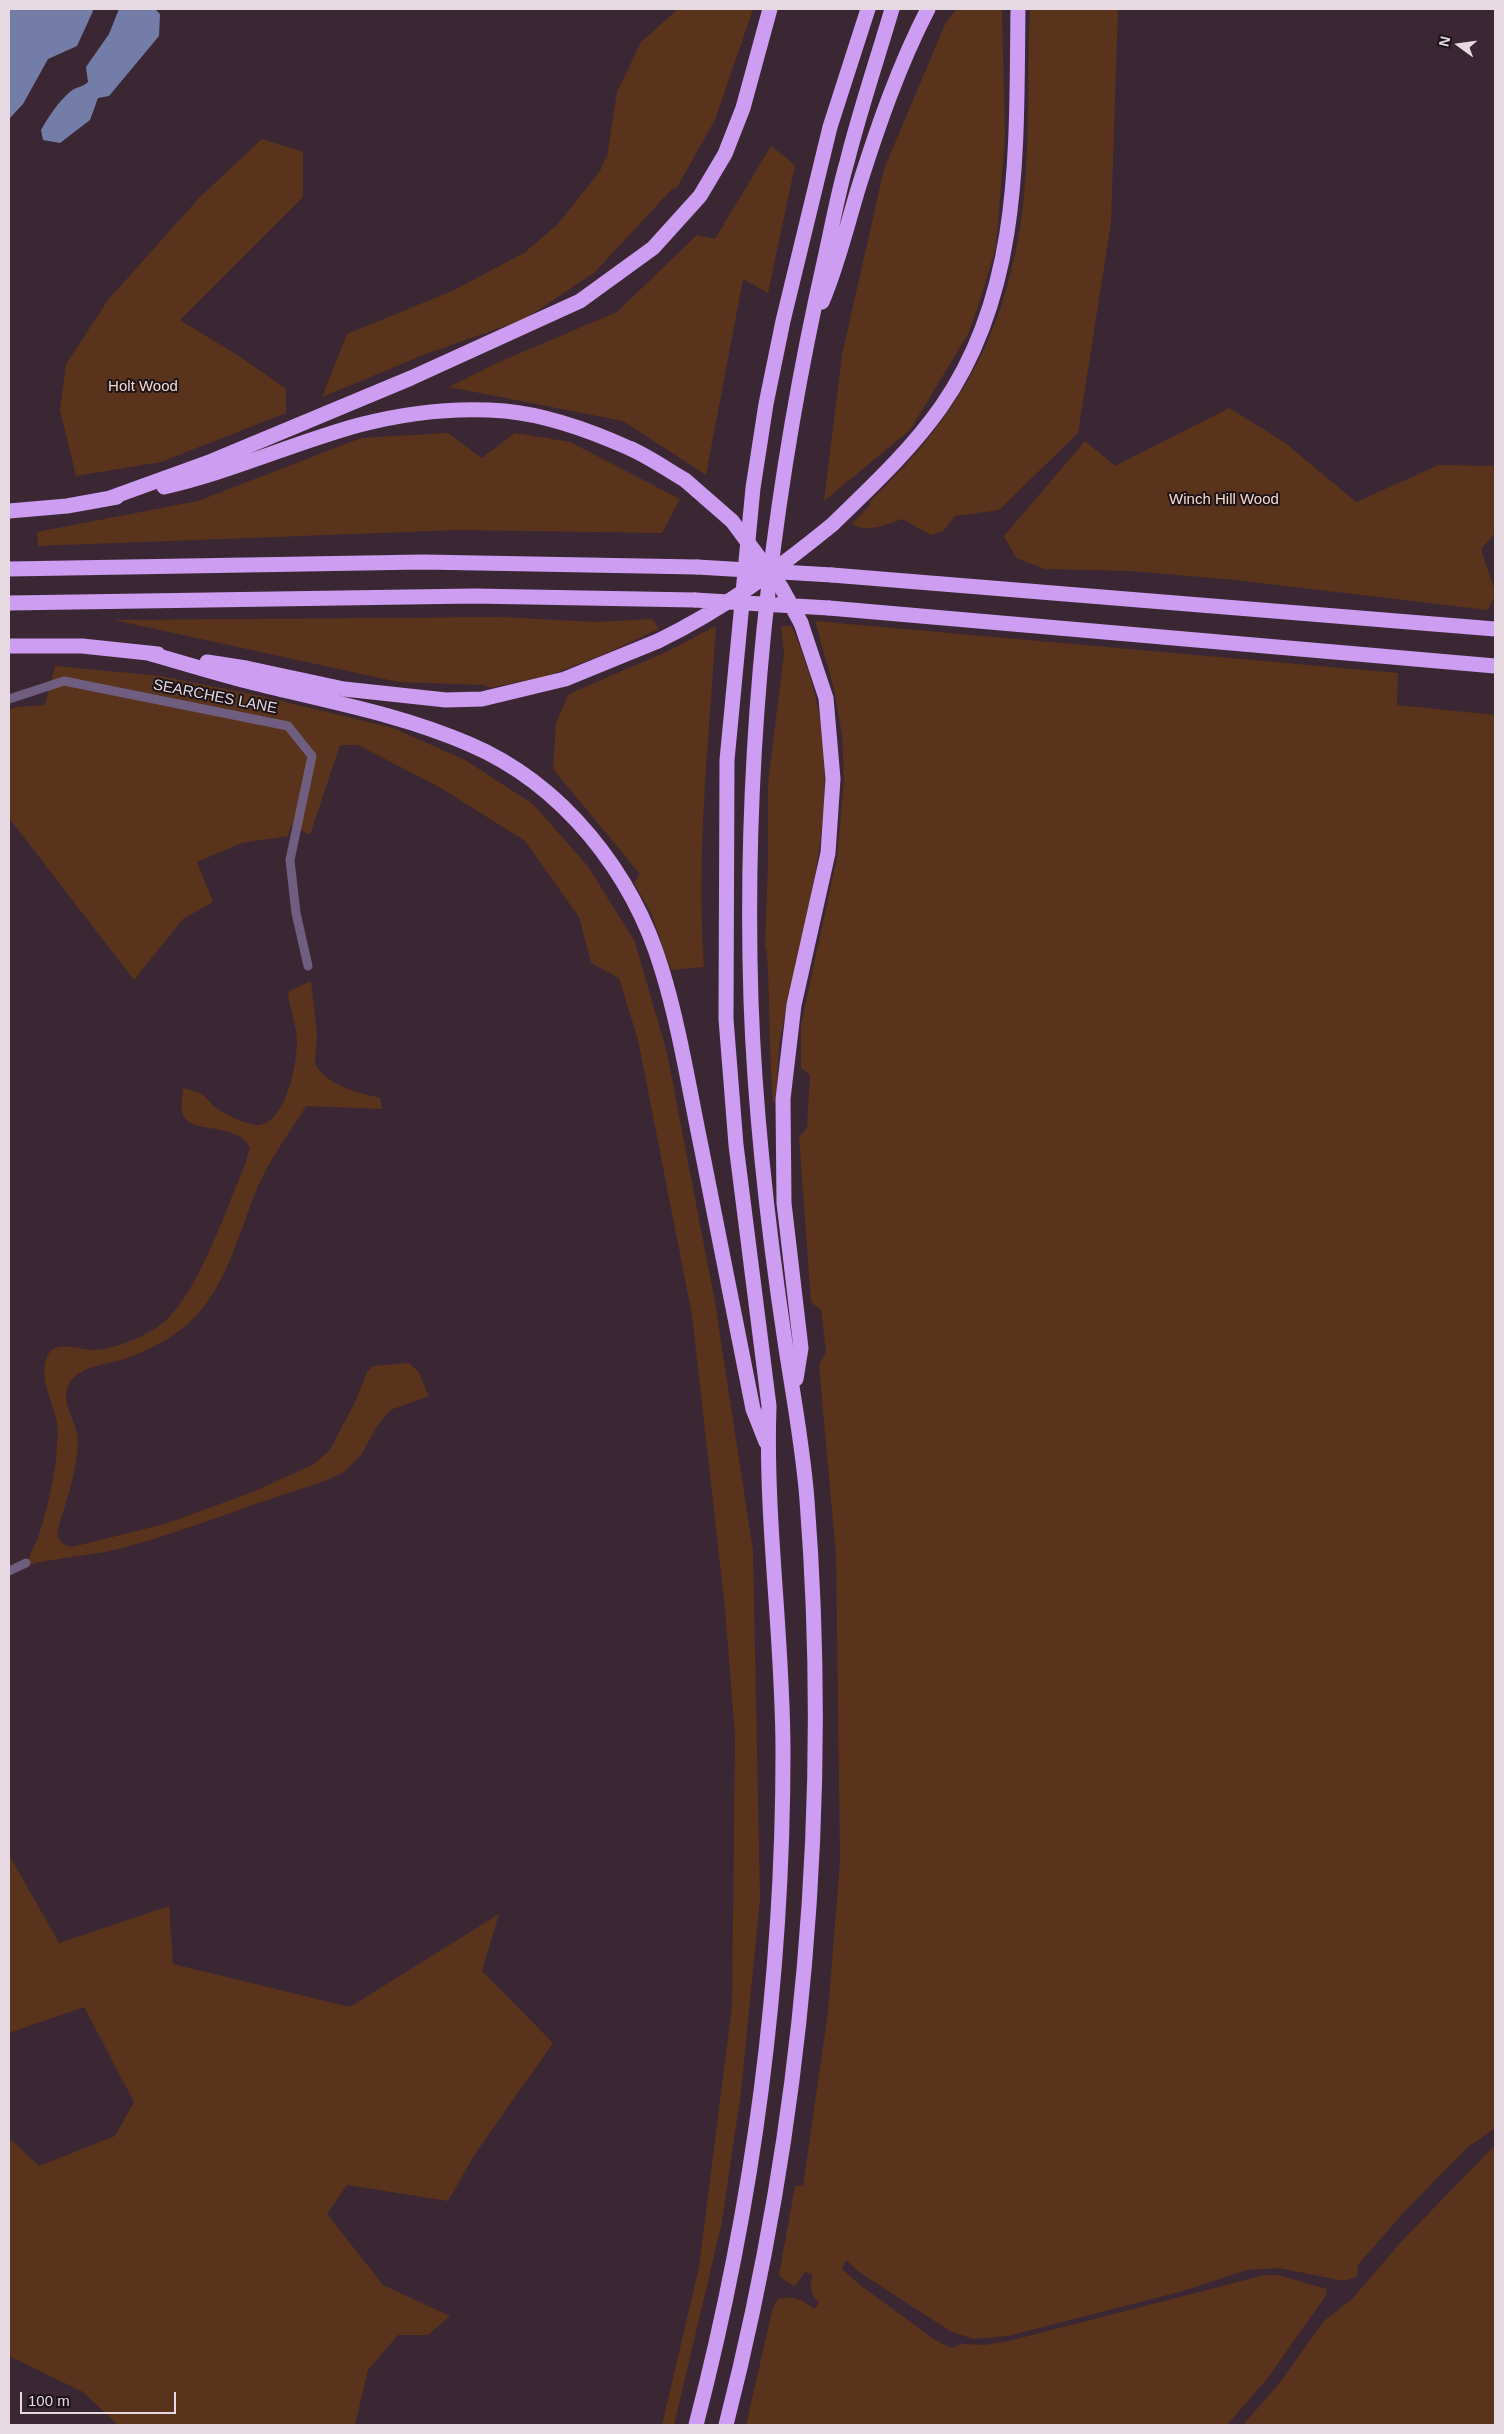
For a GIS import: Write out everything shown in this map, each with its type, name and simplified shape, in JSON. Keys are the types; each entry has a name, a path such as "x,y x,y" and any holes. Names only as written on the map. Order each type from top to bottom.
{"highway":[{"path":"107,500 212,461 411,378 580,301 653,248 700,196 724,154 743,108 770,9"},
{"path":"696,2425 735,2260 752,2159 770,2011 781,1879 782,1692 768,1448 770,1406 736,1145 726,1019 727,760 753,488 766,404 783,321 830,127 868,9"},
{"path":"726,2425 759,2282 784,2143 800,2016 812,1860 816,1742 807,1498 794,1389 786,1349 768,1215 759,1119 752,1003 750,881 754,760 764,613 794,408 806,340 846,163 892,9"},
{"path":"806,340 832,280 859,186 897,78 928,9"},
{"path":"9,646 82,646 148,653 246,668 344,689 446,700 482,699 565,679 658,641 743,592 777,569 833,524 890,469 921,433 959,379 987,321 997,288 1010,216 1014,168 1018,9"},
{"path":"9,511 67,506 107,500 205,478 358,425 409,415 465,410 506,411 559,422 630,448 684,480 732,521 781,587 801,623 826,698 834,779 828,853 794,1005 783,1098 784,1203 801,1348 794,1389"},
{"path":"9,569 423,562 697,567 832,575 1495,629"},
{"path":"9,602 474,596 695,600 830,608 1495,666"},
{"path":"148,653 250,682 378,712 471,744 515,769 558,802 594,840 623,881 640,912 662,969 687,1076 753,1409 768,1448"}],"street":[{"name":"SEARCHES LANE","path":"9,699 64,681 288,726 312,756 290,860 296,912 308,966"},
{"path":"9,1571 26,1563"}],"green space":[{"path":"678,9 753,9 715,120 676,189 673,188 595,272 525,319 426,354 322,397 347,334 452,291 524,253 557,225 600,171 606,157 616,161 607,157 617,92 641,42"},
{"path":"957,9 1002,9 1005,137 996,247 968,334 910,430 824,501 842,355 884,169 946,22"},
{"path":"1030,9 1118,9 1111,223 1078,433 999,510 955,516 943,531 931,535 902,519 877,527 858,527 852,524 871,504 869,502 902,469 931,435 956,400 977,364 994,326 1008,285 1024,195"},
{"name":"Holt Wood","path":"262,139 303,152 303,197 180,320 242,358 286,389 286,413 161,462 76,476 60,410 66,364 108,300 200,197"},
{"path":"771,146 795,165 768,293 743,279 706,475 623,421 449,387 499,362 617,312 697,235 715,239"},
{"name":"Winch Hill Wood","path":"1229,408 1284,442 1356,502 1439,465 1495,466 1495,533 1481,549 1495,591 1495,596 1488,610 1235,580 1131,571 1045,569 1016,558 1004,536 1085,441 1115,466"},
{"path":"448,433 482,458 515,433 570,442 680,499 662,533 459,530 38,546 37,532 198,501 361,438"},
{"path":"501,617 596,622 653,619 659,629 600,656 547,676 490,688 484,685 398,682 114,620"},
{"path":"815,621 1398,673 1397,705 1495,715 1495,2128 1467,2148 1402,2214 1358,2265 1357,2277 1344,2281 1279,2268 1247,2270 1183,2291 1008,2336 973,2339 950,2331 859,2272 846,2260 842,2269 860,2285 935,2340 951,2348 962,2344 984,2345 1009,2341 1265,2275 1278,2275 1327,2289 1325,2297 1267,2379 1227,2425 746,2425 773,2307 778,2299 783,2298 797,2299 814,2309 819,2303 811,2290 813,2275 805,2272 795,2286 779,2275 795,2186 803,2186 828,2012 840,1861 836,1555 819,1366 826,1352 821,1310 811,1302 799,1137 807,1128 810,1075 801,1068 801,1025 837,857 844,780 842,735 834,689"},
{"path":"791,625 809,671 817,704 824,753 825,787 818,858 812,894 781,1034 776,1091 773,1104 768,972 765,946 768,783 784,654 781,627"},
{"path":"716,626 702,839 704,967 671,970 651,913 634,883 640,874 553,769 556,723 569,694 668,651"},
{"path":"55,666 161,676 256,695 393,728 465,760 533,804 587,865 635,942 667,1053 715,1302 753,1551 760,1899 741,2092 722,2222 674,2425 662,2425 699,2267 732,2006 735,1736 725,1609 692,1315 638,1040 619,978 591,963 579,917 525,841 441,788 358,745 340,745 310,835 291,825 288,836 242,843 197,862 213,902 183,919 134,980 9,818 9,710 17,707 45,705"},
{"path":"311,981 317,1034 315,1064 320,1072 335,1083 380,1098 382,1109 306,1106 264,1174 232,1255 216,1289 205,1305 186,1326 170,1337 125,1359 85,1370 73,1379 68,1386 66,1398 77,1433 77,1457 72,1483 57,1533 59,1539 72,1547 165,1524 253,1492 314,1464 330,1450 356,1400 367,1372 373,1366 409,1363 418,1371 429,1396 390,1410 376,1428 361,1455 344,1472 323,1482 130,1546 28,1565 48,1504 56,1456 57,1421 48,1394 44,1368 49,1353 57,1347 100,1350 125,1343 156,1328 170,1316 183,1299 208,1254 250,1148 243,1139 234,1134 224,1130 192,1124 185,1119 181,1109 183,1088 202,1094 218,1109 241,1121 257,1125 267,1122 275,1115 282,1104 288,1091 295,1063 297,1035 288,992"},
{"path":"9,1855 59,1943 169,1906 173,1964 350,2007 499,1914 482,1971 553,2043 475,2154 448,2201 347,2185 327,2214 383,2285 450,2316 428,2335 398,2335 368,2370 355,2425 118,2425 83,2392 9,2356 9,2138 39,2166 115,2136 134,2102 84,2007 9,2033"},
{"path":"1495,2145 1495,2425 1243,2425 1278,2385 1324,2321 1352,2299 1400,2243"}],"water":[{"path":"9,9 92,9 93,11 77,46 48,59 23,104 9,119"},
{"path":"119,9 155,9 160,14 159,36 109,96 98,98 90,120 60,143 43,140 41,130 58,104 71,91 88,82 86,67 109,34"}]}
